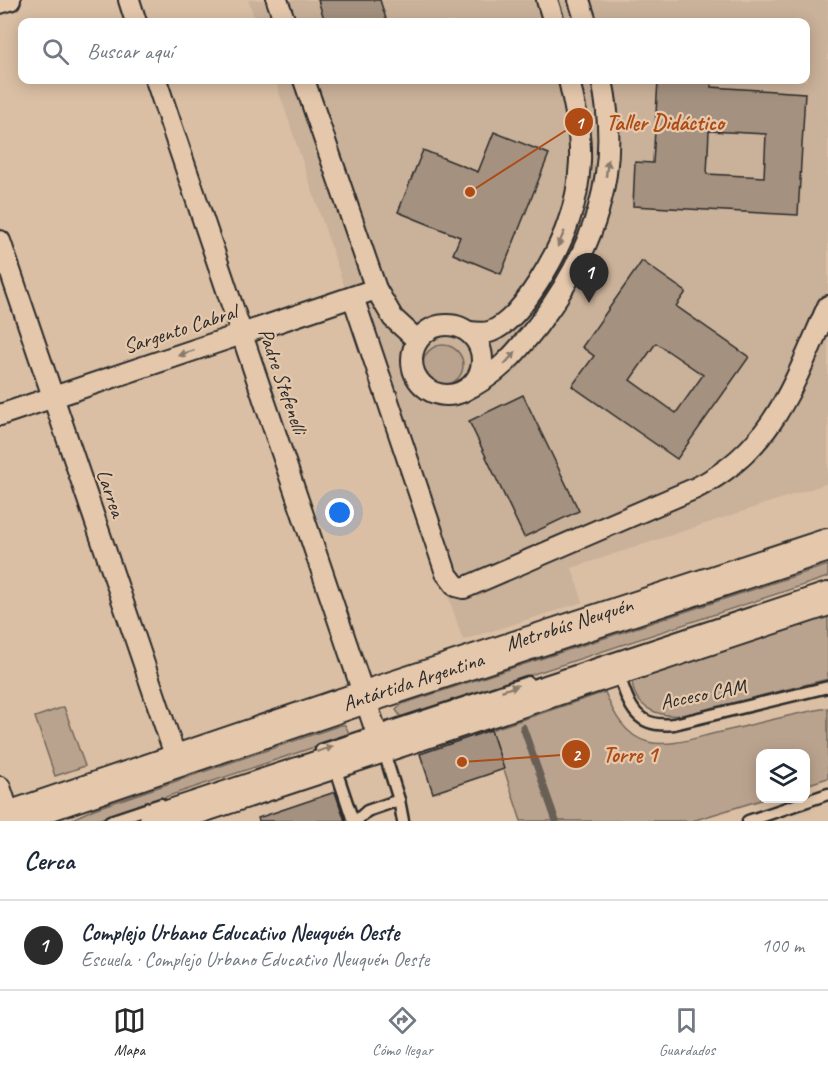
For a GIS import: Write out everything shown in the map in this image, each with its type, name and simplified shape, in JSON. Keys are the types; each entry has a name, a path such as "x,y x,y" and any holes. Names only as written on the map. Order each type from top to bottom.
{"main road":[{"name":"Antártida Argentina","path":"5,819 177,761 368,707 828,545"},
{"path":"185,811 379,738 617,668 828,598"}],"street":[{"path":"0,3 10,0"},
{"path":"129,0 135,18"},
{"path":"277,0 284,18"},
{"path":"547,0 553,18"},
{"path":"579,0 585,18"},
{"name":"Padre Stefenelli","path":"157,84 379,738"},
{"path":"305,84 376,290 393,318 417,340"},
{"path":"469,332 485,333 510,317 527,298 559,246 577,192 580,161 579,132 571,84"},
{"path":"463,391 473,384 482,363 482,352 477,341 469,332 459,326 447,324 436,326 417,340 412,351 411,363 414,374 430,391 441,395 452,394 463,391 492,376 504,365 552,306 583,254 602,198 609,140 608,113 603,84"},
{"path":"577,192 602,198"},
{"name":"Larrea","path":"0,241 177,761"},
{"name":"Sargento Cabral","path":"0,415 376,290"},
{"path":"353,297 446,573 456,586 464,588 696,488 728,469 758,442 777,414 828,306"},
{"path":"0,787 5,819"}],"lane":[{"name":"Acceso CAM","path":"617,668 627,699 635,713 649,723 658,725 674,724 828,687"},
{"name":"Metrobús Neuquén","path":"379,738 535,679"},
{"path":"379,738 399,800 403,821"},
{"path":"321,758 354,821 367,810 399,800"},
{"path":"748,821 828,794"},
{"path":"110,821 185,811"}],"shaded area":[{"path":"248,0 828,0 828,483 572,568 583,602 463,640 276,84 810,84 810,18 255,18"},
{"path":"443,345 451,346 457,351 462,357 462,373 457,379 451,384 443,385 435,384 429,379 424,373 423,365 424,357 429,351 435,346"},
{"path":"828,565 828,577 406,716 401,717 396,710 402,704"},
{"path":"828,607 828,679 678,715 668,715 651,710 643,705 634,690 632,679"},
{"path":"605,692 612,708 626,729 640,739 664,744 828,708 828,778 810,784 810,749 756,749 756,801 692,821 521,821 491,730"},
{"path":"64,707 85,766 55,776 35,717"},
{"path":"345,725 349,733 344,737 94,821 68,821 94,809"}],"building":[{"path":"318,0 380,0 386,18 324,18"},
{"path":"658,84 711,84 711,87 805,93 798,215 633,206 635,162 653,163","holes":["709,131 766,134 764,177 707,174"]},
{"path":"494,132 549,154 501,274 453,254 460,237 398,212 423,150 478,172"},
{"path":"642,261 686,292 676,306 749,357 677,459 572,386 594,356 582,347","holes":["656,343 703,375 676,413 630,380"]},
{"path":"523,395 579,511 524,537 469,421"},
{"path":"491,730 504,769 433,793 420,754"},
{"path":"335,792 345,821 259,821 258,818"}],"waterway":[{"path":"523,727 556,821"}],"place":[{"name":"Taller Didáctico","path":"470,192"},
{"name":"Complejo Urbano Educativo Neuquén Oeste","path":"589,303"},
{"name":"Torre 1","path":"462,762"}]}
